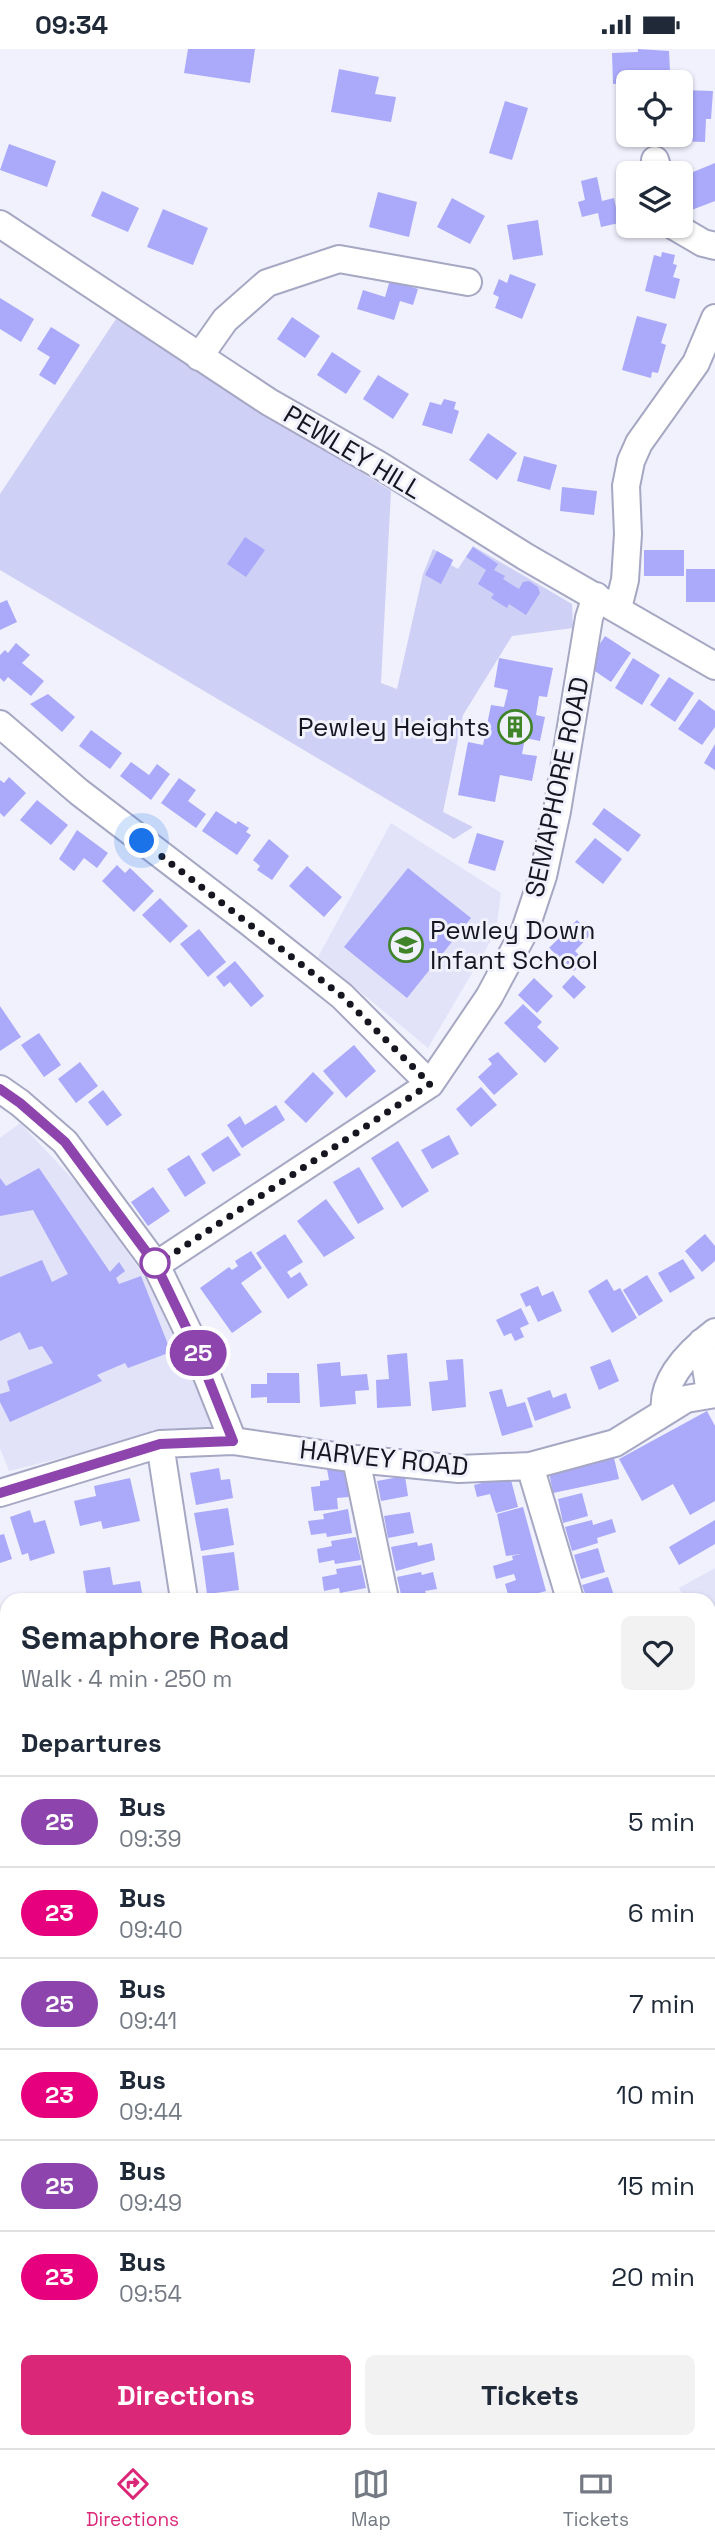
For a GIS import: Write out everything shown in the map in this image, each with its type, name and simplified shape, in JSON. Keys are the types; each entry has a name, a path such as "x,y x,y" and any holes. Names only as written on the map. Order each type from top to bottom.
{"street":[{"name":"PEWLEY HILL","path":"0,224 269,402 379,465 526,557 715,666"},
{"path":"693,237 715,246"},
{"path":"198,357 225,320 267,282 339,259 468,282"},
{"name":"SEMAPHORE ROAD","path":"156,1265 430,1084 489,997 525,930 543,876 557,811 589,618 625,580 628,534 626,486 631,461 639,443 696,363 715,318"},
{"path":"0,725 79,793 342,996 430,1084"},
{"path":"0,1089 65,1142 156,1265 196,1348 233,1441"},
{"path":"708,1337 713,1394"},
{"path":"665,1412 663,1399 667,1385 692,1351 708,1337"},
{"name":"HARVEY ROAD","path":"0,1493 160,1444 233,1441 459,1469 530,1466 615,1443 686,1399 713,1394"},
{"path":"160,1444 183,1593"},
{"path":"356,1458 384,1593"},
{"path":"530,1466 568,1593"}],"shaded area":[{"path":"116,319 391,491 381,683 397,689 423,574 433,549 453,560 451,565 458,569 473,546 572,604 573,628 512,636 463,715 443,812 473,827 454,839 0,570 0,494"},
{"name":"Pewley Down Infant School","path":"391,823 501,893 496,932 428,1048 318,957"},
{"path":"20,1123 84,1191 168,1310 217,1434 149,1436 9,1471 0,1448 0,1138"},
{"path":"715,1568 715,1593 682,1593 679,1588"}],"building":[{"path":"188,49 255,49 250,83 184,73"},
{"path":"638,49 669,51 670,70 616,70 616,84 613,84 612,53 638,52"},
{"path":"339,69 379,77 375,94 396,97 391,122 331,112"},
{"path":"693,90 713,91 711,119 706,119 705,142 693,142"},
{"path":"505,101 528,108 512,160 489,153"},
{"path":"9,144 56,161 47,187 0,170"},
{"path":"715,163 715,201 693,209 693,172"},
{"path":"597,177 602,201 614,198 616,224 601,227 598,213 582,217 578,202 585,200 581,181"},
{"path":"102,191 139,208 128,232 91,216"},
{"path":"378,192 417,202 409,237 369,227"},
{"path":"452,198 485,216 470,244 437,227"},
{"path":"163,209 208,228 193,265 147,247"},
{"path":"538,220 543,255 513,260 507,225"},
{"path":"662,252 675,255 673,264 677,265 673,277 680,279 675,299 645,291 654,255 661,257"},
{"path":"510,274 536,284 522,319 495,308 499,297 493,294 499,279 507,283"},
{"path":"390,280 418,289 413,305 400,301 394,320 357,309 363,290 385,297"},
{"path":"0,298 34,319 21,342 0,329"},
{"path":"637,316 667,324 661,343 666,345 658,373 652,372 651,378 622,370"},
{"path":"292,317 320,336 305,358 277,339"},
{"path":"51,327 80,345 55,385 39,375 50,357 37,349"},
{"path":"332,352 361,371 346,394 317,375"},
{"path":"378,375 409,394 393,419 363,399"},
{"path":"444,399 456,402 454,409 459,411 452,434 422,425 430,402 441,405"},
{"path":"488,433 517,453 497,480 469,460"},
{"path":"524,456 557,465 550,490 517,481"},
{"path":"562,487 597,491 594,515 560,511"},
{"path":"245,537 265,550 246,577 227,564"},
{"path":"473,547 498,564 494,570 519,589 523,582 529,581 538,587 540,593 526,615 509,604 507,608 491,598 494,594 478,584 486,570 466,557"},
{"path":"644,550 684,550 684,576 644,576"},
{"path":"437,551 453,560 441,584 425,575"},
{"path":"686,569 715,569 715,602 686,602"},
{"path":"7,600 17,622 0,630 0,603"},
{"path":"605,636 631,653 611,682 586,665"},
{"path":"16,643 30,655 22,663 44,681 31,696 8,677 4,682 0,678 0,655 5,650 8,653"},
{"name":"Pewley Heights","path":"499,658 553,668 547,697 539,696 536,715 545,717 540,741 525,738 522,754 537,756 532,781 500,775 495,802 458,795 468,742 483,745 491,705 504,707 508,690 494,687"},
{"path":"633,658 660,675 642,705 615,688"},
{"path":"669,677 694,693 675,722 650,705"},
{"path":"48,694 75,717 62,732 30,704"},
{"path":"699,699 715,711 715,727 702,745 678,729"},
{"path":"91,730 122,753 110,769 79,746"},
{"path":"715,744 715,770 704,763"},
{"path":"131,762 149,775 157,764 170,774 151,800 120,776"},
{"path":"9,777 26,793 4,817 0,813 0,780 4,783"},
{"path":"179,778 196,790 188,801 206,814 196,828 161,803"},
{"path":"37,800 68,825 51,845 20,820"},
{"path":"604,808 641,835 628,852 592,824"},
{"path":"216,811 236,824 238,821 249,828 246,832 251,835 237,855 202,831"},
{"path":"77,830 108,853 97,868 84,858 74,871 59,859"},
{"path":"477,833 504,841 495,871 468,863"},
{"path":"595,838 622,859 603,884 575,862"},
{"path":"269,839 289,856 272,880 257,870 260,866 253,860"},
{"path":"117,865 125,873 130,868 154,891 134,912 102,881"},
{"path":"307,866 342,897 324,917 289,886"},
{"path":"408,868 471,918 407,998 344,947"},
{"path":"160,898 188,926 170,943 142,915"},
{"path":"577,920 591,934 575,951 585,961 574,971 549,948"},
{"path":"199,929 226,962 208,977 180,944"},
{"path":"235,961 264,996 251,1007 230,982 224,987 216,977"},
{"path":"573,975 586,987 574,999 562,987"},
{"path":"534,978 553,996 537,1013 518,995"},
{"path":"523,1004 542,1022 537,1027 559,1048 545,1063 504,1023"},
{"path":"0,1006 21,1037 0,1051"},
{"path":"39,1033 61,1065 44,1077 21,1045"},
{"path":"354,1045 376,1071 346,1098 323,1071"},
{"path":"498,1052 518,1074 494,1095 478,1077 492,1064 488,1059"},
{"path":"80,1062 98,1086 76,1103 58,1079"},
{"path":"313,1072 334,1093 306,1123 284,1102"},
{"path":"481,1087 497,1105 471,1127 456,1109"},
{"path":"103,1090 122,1115 107,1126 88,1102"},
{"path":"276,1105 285,1120 242,1148 227,1125 240,1116 245,1125"},
{"path":"449,1135 459,1154 432,1169 421,1150"},
{"path":"228,1136 241,1155 213,1172 201,1154"},
{"path":"398,1141 429,1191 402,1208 371,1158"},
{"path":"189,1155 206,1183 185,1197 167,1169"},
{"path":"359,1167 384,1209 358,1224 333,1182"},
{"path":"39,1168 110,1272 119,1262 125,1271 116,1278 119,1284 141,1276 171,1352 128,1368 125,1363 97,1375 102,1381 10,1422 0,1402 0,1394 10,1391 7,1381 53,1363 42,1346 29,1350 20,1332 0,1341 0,1277 42,1260 52,1282 68,1274 33,1210 0,1216 0,1178 6,1186"},
{"path":"153,1187 170,1211 148,1226 131,1202"},
{"path":"326,1199 355,1238 324,1257 297,1221"},
{"path":"285,1234 303,1262 287,1272 291,1278 300,1272 308,1285 288,1299 256,1253"},
{"path":"705,1234 715,1246 715,1261 702,1272 685,1251"},
{"path":"251,1251 262,1268 241,1283 262,1312 232,1333 200,1288 229,1267 232,1270 238,1266 235,1261"},
{"path":"683,1259 695,1278 670,1293 658,1273"},
{"path":"647,1275 663,1301 639,1316 623,1290"},
{"path":"607,1279 614,1291 620,1288 637,1318 612,1333 588,1291"},
{"path":"538,1286 542,1296 553,1291 562,1311 538,1322 530,1305 526,1307 520,1294"},
{"path":"521,1308 529,1324 520,1328 524,1337 515,1341 511,1333 504,1336 496,1320"},
{"path":"407,1353 411,1406 377,1408 376,1380 389,1379 387,1355"},
{"path":"463,1359 466,1407 432,1411 429,1382 448,1380 446,1360"},
{"path":"610,1359 619,1381 599,1390 590,1367"},
{"path":"340,1362 341,1376 367,1374 369,1390 355,1391 356,1404 320,1407 317,1364"},
{"path":"267,1373 299,1373 300,1403 267,1403 267,1397 251,1398 251,1384 267,1384"},
{"path":"502,1389 507,1407 525,1402 533,1427 502,1436 489,1392"},
{"path":"550,1390 553,1398 566,1393 571,1408 535,1421 527,1398"},
{"path":"707,1411 715,1426 715,1501 690,1515 673,1484 642,1501 619,1459"},
{"path":"614,1458 619,1479 553,1493 549,1472"},
{"path":"345,1467 349,1497 337,1498 338,1509 314,1511 311,1487 320,1486 320,1481 329,1480 327,1469"},
{"path":"219,1468 221,1480 230,1479 233,1498 196,1505 190,1473"},
{"path":"405,1476 408,1496 381,1501 377,1481"},
{"path":"510,1476 518,1507 496,1513 490,1494 477,1497 474,1485"},
{"path":"130,1478 140,1521 103,1529 101,1521 80,1526 74,1501 96,1496 94,1486"},
{"path":"582,1493 588,1516 563,1523 558,1499"},
{"path":"523,1507 546,1591 508,1593 505,1584 516,1580 514,1574 496,1579 493,1566 513,1560 512,1556 521,1554 506,1556 497,1514"},
{"path":"228,1508 234,1545 201,1551 194,1513"},
{"path":"348,1509 352,1533 327,1537 326,1533 311,1535 308,1521 324,1519 323,1514"},
{"path":"30,1510 34,1523 45,1520 55,1553 30,1561 28,1553 22,1555 10,1517"},
{"path":"410,1512 414,1533 388,1538 384,1516"},
{"path":"612,1519 616,1532 597,1538 598,1543 572,1551 565,1527 592,1520 593,1525"},
{"path":"715,1520 715,1544 679,1565 669,1547"},
{"path":"4,1534 12,1559 0,1563 0,1535"},
{"path":"356,1537 361,1560 335,1564 334,1560 319,1563 317,1549 332,1546 331,1541"},
{"path":"417,1542 418,1546 432,1543 435,1560 396,1571 391,1547"},
{"path":"598,1548 605,1572 581,1579 574,1555"},
{"path":"234,1552 239,1590 207,1593 202,1556"},
{"path":"361,1565 366,1588 340,1593 339,1588 324,1591 322,1577 337,1574 336,1569"},
{"path":"110,1567 113,1585 140,1581 142,1593 86,1593 83,1571"},
{"path":"433,1572 437,1589 425,1591 426,1593 401,1593 397,1577"},
{"path":"608,1577 613,1593 585,1593 582,1585"}],"bus line":[{"name":"25","path":"0,1089 65,1142 156,1265 196,1348 233,1441 160,1444 0,1493"}],"place":[{"name":"Pewley Heights","path":"515,727"},
{"name":"Pewley Down Infant School","path":"406,945"}],"route":[{"path":"142,841 342,996 430,1084 156,1265 155,1263"}]}
